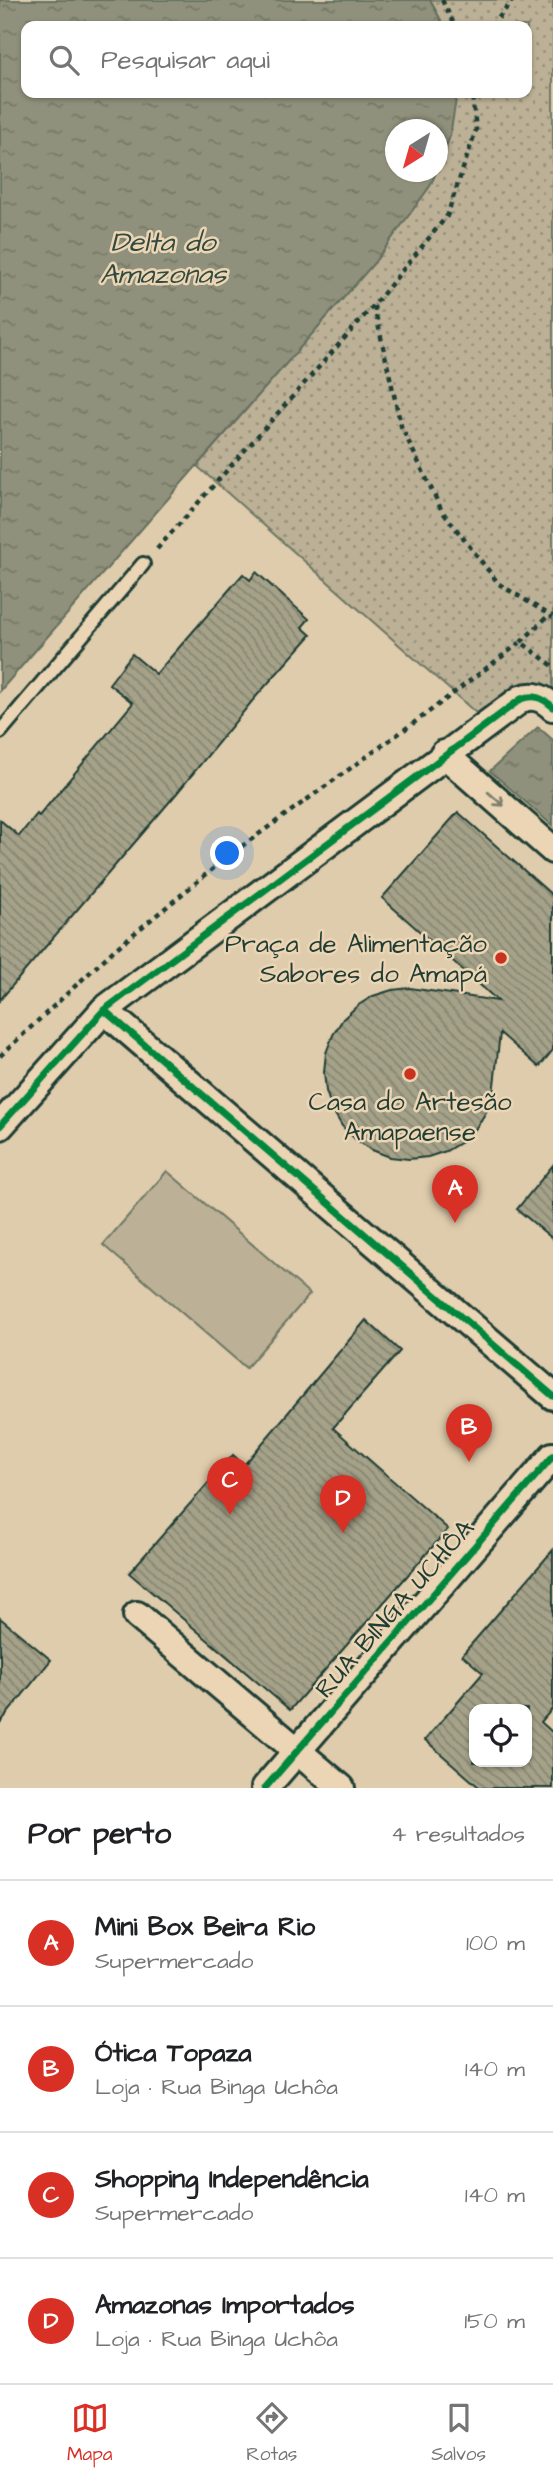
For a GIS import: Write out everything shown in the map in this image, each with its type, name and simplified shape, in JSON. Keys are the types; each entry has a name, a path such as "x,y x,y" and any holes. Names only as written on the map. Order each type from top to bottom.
{"street":[{"path":"0,1126 104,1010 521,699 530,695 540,697 553,707"},
{"path":"444,754 553,850"},
{"path":"104,1010 553,1396"},
{"name":"RUA BINGA UCHÔA","path":"265,1788 553,1456"},
{"path":"137,1615 341,1788"}],"lane":[{"path":"0,732 143,564"}],"path":[{"path":"442,0 452,21"},
{"path":"496,21 513,0"},
{"path":"143,564 374,305 447,216 476,130 473,98"},
{"path":"0,1056 114,950 231,854 422,717 551,616 499,584 442,511 401,426 374,305"},
{"path":"521,642 553,666"}],"shaded area":[{"path":"430,0 553,0 553,692 493,728 197,466 374,263 432,182 448,182 448,140 456,98 532,98 532,21 441,21"},
{"path":"167,1171 310,1294 246,1368 103,1245"}],"water":[{"name":"Delta do Amazonas","path":"0,0 430,0 441,21 21,21 21,98 456,98 448,142 448,119 385,119 385,182 432,182 374,263 0,691"},
{"path":"538,727 553,740 553,826 490,771"}],"building":[{"path":"256,572 309,619 302,627 311,635 0,1000 0,820 19,836 37,814 39,816 133,703 109,684 132,654 156,674 243,574 250,580"},
{"path":"458,812 553,896 553,1050 539,1067 500,1033 493,1094 476,1128 463,1141 446,1151 428,1157 390,1157 356,1140 342,1126 326,1091 326,1053 343,1019 373,996 392,990 410,988 498,1001 382,898"},
{"path":"553,1165 553,1239 517,1209"},
{"path":"366,1320 400,1351 333,1428 448,1529 290,1710 129,1573 233,1455 244,1465"},
{"path":"553,1550 553,1708 541,1722 553,1733 553,1788 480,1788 425,1740 483,1673 462,1655"},
{"path":"0,1618 51,1660 0,1723"}],"cycle path":[{"path":"0,1126 104,1010 521,699 538,698 553,707"},
{"path":"104,1010 553,1396"},
{"path":"265,1788 553,1456"}],"place":[{"name":"Praça de Alimentação Sabores do Amapá","path":"501,958"},
{"name":"Casa do Artesão Amapaense","path":"410,1074"},
{"name":"Mini Box Beira Rio","path":"455,1223"},
{"name":"Ótica Topaza","path":"469,1462"},
{"name":"Shopping Independência","path":"230,1515"},
{"name":"Amazonas Importados","path":"343,1533"}]}
